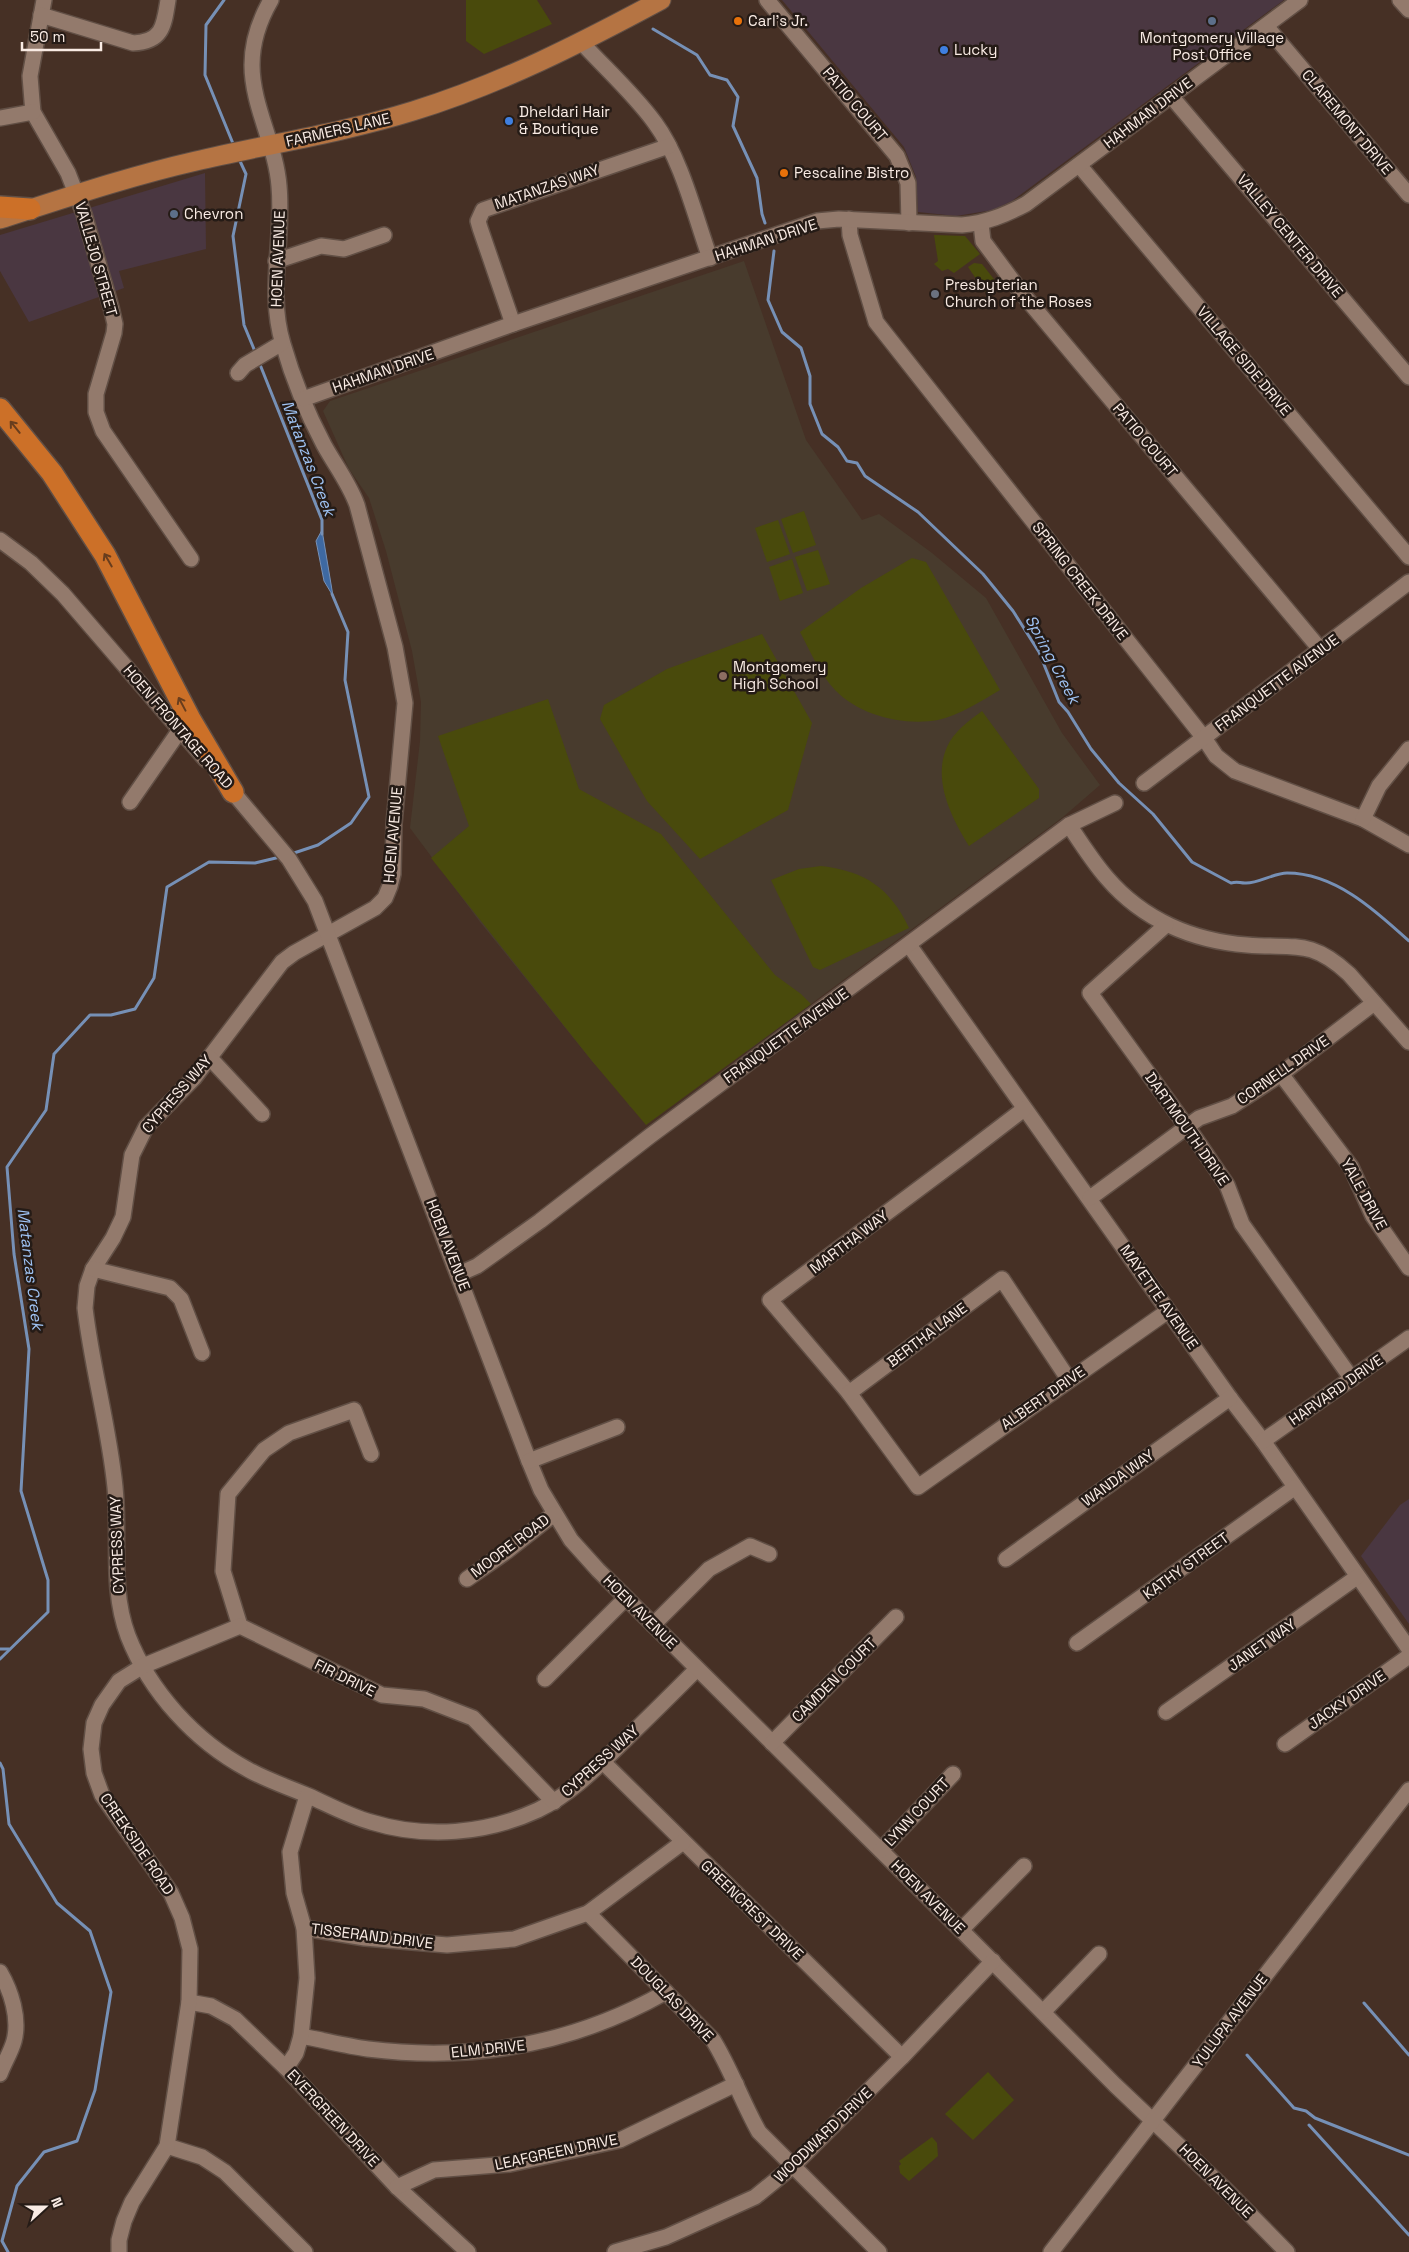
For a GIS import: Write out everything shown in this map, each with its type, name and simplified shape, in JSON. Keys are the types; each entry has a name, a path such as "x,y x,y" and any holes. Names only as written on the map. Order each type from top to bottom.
{"highway":[{"path":"0,207 30,209"},
{"path":"0,409 52,474 92,534 126,593 190,719 233,792"}],"main road":[{"name":"FARMERS LANE","path":"0,219 77,194 166,169 339,131 421,109 494,83 582,43 662,0"}],"street":[{"name":"VALLEJO STREET","path":"44,0 30,76 33,112 68,173 77,194 101,267 115,324 96,394 96,412 103,431 191,559"},
{"path":"41,15 133,43 142,43 151,40 164,26 168,0"},
{"name":"HOEN AVENUE","path":"270,0 260,23 252,62 254,83 272,145 279,187 276,314 282,343 303,399 320,437 352,492 357,505 395,647 405,703 394,824 393,874 390,886 384,898 375,908 328,935 529,1461 554,1514 571,1540 626,1598 993,1961 1115,2085 1154,2120 1288,2252"},
{"name":"PATIO COURT","path":"767,0 897,156 908,183 909,223"},
{"name":"HAHMAN DRIVE","path":"303,399 513,324 818,221 849,219 962,225 981,224 1000,217 1026,204 1300,0"},
{"path":"1400,0 1409,10"},
{"name":"CLAREMONT DRIVE","path":"1266,26 1409,195"},
{"path":"582,43 655,123 668,146 710,258"},
{"name":"VALLEY CENTER DRIVE","path":"1171,96 1409,377"},
{"path":"0,118 33,112"},
{"name":"MATANZAS WAY","path":"513,324 478,221 483,210 668,146"},
{"name":"VILLAGE SIDE DRIVE","path":"1079,165 1409,557"},
{"name":"SPRING CREEK DRIVE","path":"849,219 850,235 876,322 1204,738 1216,756 1235,771 1363,819 1409,845"},
{"name":"PATIO COURT","path":"981,224 983,241 1021,292 1320,649"},
{"path":"276,260 321,246 344,249 384,235"},
{"path":"242,369 282,343"},
{"name":"HOEN FRONTAGE ROAD","path":"0,540 31,563 58,588 274,839 302,876 315,901 328,935"},
{"name":"FRANQUETTE AVENUE","path":"1144,783 1409,582"},
{"path":"130,802 180,730"},
{"path":"1363,819 1379,786 1409,748"},
{"name":"FRANQUETTE AVENUE","path":"459,1274 476,1266 540,1221 650,1136 1069,826 1115,803"},
{"path":"1069,826 1114,886 1136,904 1166,924 1213,941 1247,945 1302,946 1312,950 1339,964 1409,1042"},
{"name":"DARTMOUTH DRIVE","path":"1166,924 1090,992 1227,1185 1242,1224 1352,1379"},
{"name":"CYPRESS WAY","path":"328,935 294,953 282,962 210,1058 141,1135 130,1164 127,1201 123,1217 113,1238 93,1269 87,1286 84,1308 115,1489 116,1587 120,1610 128,1635 143,1666 178,1715 215,1749 249,1771 368,1822 397,1829 428,1832 473,1829 496,1825 554,1802 603,1762 697,1669"},
{"name":"MAYETTE AVENUE","path":"909,945 1409,1649"},
{"name":"CORNELL DRIVE","path":"1090,1198 1199,1118 1232,1106 1281,1074 1374,1003"},
{"path":"210,1058 262,1114"},
{"name":"YALE DRIVE","path":"1281,1074 1351,1167 1373,1216 1409,1268"},
{"name":"MARTHA WAY","path":"849,1393 770,1300 1024,1108"},
{"path":"93,1269 170,1288 181,1299 202,1353"},
{"name":"BERTHA LANE","path":"849,1393 1002,1279 1069,1380"},
{"name":"ALBERT DRIVE","path":"849,1393 918,1487 1168,1311"},
{"name":"HARVARD DRIVE","path":"1263,1441 1409,1338"},
{"name":"WANDA WAY","path":"1006,1559 1230,1398"},
{"path":"240,1626 223,1571 228,1494 264,1450 289,1434 354,1410 371,1454"},
{"path":"529,1461 617,1427"},
{"name":"KATHY STREET","path":"1077,1643 1294,1488"},
{"name":"MOORE ROAD","path":"467,1579 507,1551 554,1514"},
{"path":"653,1625 709,1569 750,1546 770,1554"},
{"name":"JANET WAY","path":"1166,1712 1357,1577"},
{"path":"546,1679 626,1598"},
{"name":"CAMDEN COURT","path":"772,1743 896,1617"},
{"name":"CREEKSIDE ROAD","path":"119,2252 119,2240 132,2202 167,2146 189,2002 190,1949 182,1918 171,1893 102,1795 94,1773 91,1749 94,1723 102,1705 119,1681 143,1666 240,1626"},
{"name":"FIR DRIVE","path":"240,1626 382,1695 424,1699 473,1718 554,1802"},
{"name":"JACKY DRIVE","path":"1285,1744 1409,1656"},
{"name":"GREENCREST DRIVE","path":"603,1762 902,2056"},
{"name":"LYNN COURT","path":"881,1850 953,1774"},
{"name":"YULUPA AVENUE","path":"1051,2252 1409,1790"},
{"path":"286,2068 296,2053 301,2036 307,1978 304,1928 294,1894 290,1852 307,1796"},
{"name":"TISSERAND DRIVE","path":"304,1928 365,1938 446,1945 514,1939 588,1913 683,1842"},
{"path":"961,1930 1024,1866"},
{"name":"DOUGLAS DRIVE","path":"588,1913 713,2040 759,2132 879,2252"},
{"path":"1043,2012 1100,1954"},
{"name":"WOODWARD DRIVE","path":"615,2252 666,2237 755,2198 792,2167 993,1961"},
{"path":"0,1972 9,1988 15,2019 14,2040 0,2074"},
{"name":"ELM DRIVE","path":"301,2036 367,2049 431,2054 508,2049 546,2041 592,2027 634,2010 666,1992"},
{"name":"EVERGREEN DRIVE","path":"189,2002 211,2006 235,2019 286,2068 397,2187 468,2252"},
{"name":"LEAFGREEN DRIVE","path":"397,2187 434,2170 510,2164 620,2140 736,2084"},
{"path":"167,2146 202,2157 225,2172 305,2252"}],"shaded area":[{"path":"466,0 537,0 552,24 484,54 466,41"},
{"path":"782,0 1284,0 1012,201 993,210 956,216 918,212 916,177 904,147"},
{"path":"205,173 206,249 119,271 124,288 29,322 0,271 0,235"},
{"path":"934,235 965,236 980,254 954,273 948,269 942,271 934,264 938,261"},
{"name":"Montgomery High School","path":"744,261 806,440 862,520 879,514 932,553 986,598 1062,733 1100,785 1063,817 749,1050 630,1107 480,922 410,828 420,741 421,702 412,651 386,551 369,498 349,469 323,411 330,401"},
{"path":"974,263 982,264 997,283 985,292 968,267"},
{"path":"804,511 816,545 793,553 781,519"},
{"path":"778,520 790,554 767,562 755,528"},
{"path":"818,550 830,584 807,591 795,557"},
{"path":"912,558 926,562 1000,690 962,711 938,720 911,721 883,717 845,699 825,677 800,632 861,588"},
{"path":"792,559 803,593 780,601 769,567"},
{"path":"762,634 812,723 788,810 700,859 647,801 600,719 604,705 667,669"},
{"path":"548,699 579,789 661,834 775,975 801,994 811,1004 646,1125 592,1061 431,858 469,826 438,736"},
{"path":"982,711 1039,789 1039,798 969,846 956,824 946,799 942,773 943,760 950,741 962,727"},
{"path":"821,866 851,872 874,884 893,902 909,928 820,970 813,967 771,880 799,869"},
{"path":"1409,1499 1409,1624 1361,1556 1400,1505"},
{"path":"988,2072 1014,2100 973,2140 945,2114"},
{"path":"932,2137 937,2143 938,2156 909,2181 900,2173 899,2166 901,2164 899,2161"}],"water":[{"path":"322,530 333,596 324,581 316,541"}],"waterway":[{"name":"Matanzas Creek","path":"224,0 206,25 205,75 234,146"},
{"name":"Spring Creek","path":"653,29 697,55 710,75 727,80 738,97 733,126 757,178 765,223"},
{"name":"Matanzas Creek","path":"239,159 246,174 233,236 244,325 256,354"},
{"name":"Spring Creek","path":"774,251 768,300 782,332 801,348 810,376 810,404 822,434 838,447 847,461 857,463 865,476 918,512 983,574 1013,611 1039,652 1059,702 1068,712 1091,749 1119,783 1153,814 1192,862 1231,883 1250,883 1287,873 1322,879 1353,895 1409,941"},
{"name":"Matanzas Creek","path":"259,362 322,520 322,534"},
{"name":"Matanzas Creek","path":"291,854 318,845 351,823 369,797 345,680 348,632 332,594"},
{"name":"Matanzas Creek","path":"0,1659 48,1612 48,1580 21,1491 29,1349 14,1254 7,1167 46,1110 54,1054 90,1015 111,1015 135,1009 154,978 167,887 209,862 255,863 280,857"},
{"name":"Matanzas Creek","path":"0,1649 9,1649"},
{"name":"Matanzas Creek","path":"0,1763 3,1769 9,1824 57,1903 90,1931 111,1992 95,2090 77,2141 44,2152 17,2186 2,2241 8,2252"},
{"path":"1364,2003 1409,2055"},
{"path":"1247,2055 1294,2108 1306,2111 1315,2118 1409,2155"},
{"path":"1309,2125 1409,2235"}],"place":[{"name":"Carl's Jr.","path":"738,21"},
{"name":"Montgomery Village Post Office","path":"1212,21"},
{"name":"Lucky","path":"944,50"},
{"name":"Dheldari Hair & Boutique","path":"509,121"},
{"name":"Pescaline Bistro","path":"784,173"},
{"name":"Chevron","path":"174,214"},
{"name":"Presbyterian Church of the Roses","path":"935,294"},
{"name":"Montgomery High School","path":"723,676"}]}
